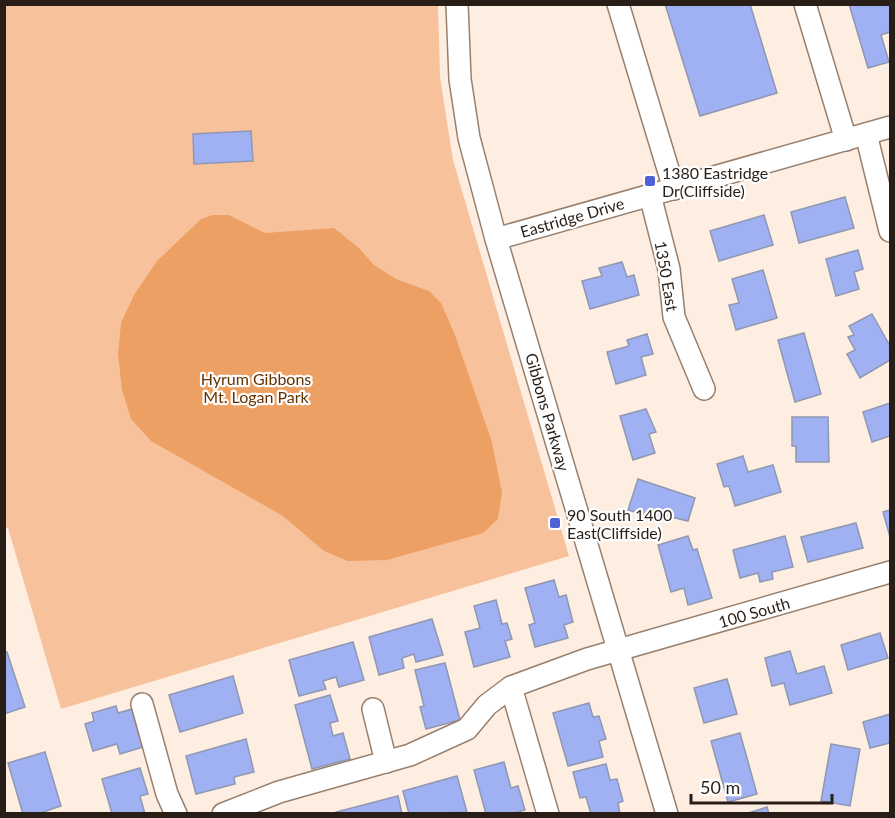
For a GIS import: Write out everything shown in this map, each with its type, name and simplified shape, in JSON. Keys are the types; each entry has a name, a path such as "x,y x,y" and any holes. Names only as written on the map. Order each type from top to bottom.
{"street":[{"name":"Gibbons Parkway","path":"457,4 460,80 469,138 496,239 667,813"},
{"path":"618,4 674,189"},
{"path":"805,4 891,231"},
{"name":"Eastridge Drive","path":"496,239 891,127"},
{"name":"1350 East","path":"650,195 669,269 674,317 704,389"},
{"name":"100 South","path":"223,813 279,792 410,755 467,729 487,705 512,687 587,659 891,572"},
{"path":"512,687 548,813"},
{"path":"142,704 166,794 176,813"},
{"path":"373,709 386,762"}],"green space":[{"name":"Hyrum Gibbons Mt. Logan Park","path":"5,5 438,5 440,77 453,160 569,556 61,709 8,528 5,527"}],"shaded area":[{"path":"213,215 229,215 265,233 334,228 359,248 374,265 396,279 429,291 441,303 455,335 492,442 502,493 498,519 483,533 387,560 348,561 324,551 283,516 151,441 131,419 122,390 118,354 121,323 134,295 157,261 201,219"}],"building":[{"path":"665,4 750,4 777,93 700,116"},
{"path":"849,4 890,4 890,32 881,35 889,62 868,68"},
{"path":"251,131 253,161 194,164 193,134"},
{"path":"845,197 854,228 799,243 791,212"},
{"path":"764,215 773,245 719,261 710,231"},
{"path":"858,250 863,269 854,272 859,289 836,296 826,259"},
{"path":"622,262 627,277 634,275 639,295 590,309 582,281 602,276 599,268"},
{"path":"763,270 777,318 736,330 729,305 739,303 732,279"},
{"path":"872,314 890,346 890,360 860,378 847,354 855,350 848,337 854,335 849,326"},
{"path":"804,333 821,394 795,402 778,340"},
{"path":"647,334 653,354 641,357 646,375 616,384 607,352 629,346 627,340"},
{"path":"890,403 890,436 872,442 863,412"},
{"path":"646,409 656,432 649,434 655,453 633,460 620,416"},
{"path":"792,417 828,417 829,462 796,462 796,446 792,446"},
{"path":"743,456 748,472 773,465 781,492 735,506 729,486 724,487 717,464"},
{"path":"638,479 695,498 688,521 671,517 669,522 628,510"},
{"path":"890,510 890,537 883,512"},
{"path":"856,523 863,548 808,562 801,537"},
{"path":"688,536 693,550 697,549 712,598 688,605 684,588 671,592 658,545"},
{"path":"785,536 793,567 772,572 773,579 760,582 758,573 740,578 733,550"},
{"path":"554,580 559,597 566,595 573,622 564,625 568,638 535,647 529,625 535,623 525,588"},
{"path":"496,600 502,624 507,623 512,639 505,641 510,657 474,667 465,632 480,628 474,606"},
{"path":"432,619 443,655 416,662 414,654 402,658 404,668 379,675 369,637"},
{"path":"880,633 888,658 848,670 841,645"},
{"path":"353,642 364,680 339,687 336,677 323,681 326,689 299,696 289,660"},
{"path":"790,651 797,674 824,666 832,693 790,705 784,683 772,686 765,658"},
{"path":"4,652 7,652 25,707 4,714"},
{"path":"445,663 460,720 426,729 420,707 424,706 415,670"},
{"path":"233,676 243,713 180,732 169,695"},
{"path":"727,679 737,714 704,723 694,688"},
{"path":"330,695 338,721 330,723 333,736 343,733 350,759 312,769 295,705"},
{"path":"589,703 593,717 599,716 606,739 599,741 603,757 568,766 553,713"},
{"path":"116,706 118,713 132,709 143,747 120,754 117,744 93,751 85,724 94,721 92,713"},
{"path":"890,714 890,743 870,748 863,722"},
{"path":"740,733 757,794 728,802 711,741"},
{"path":"246,739 254,772 234,777 235,784 196,794 186,756"},
{"path":"831,744 860,749 850,806 821,801"},
{"path":"45,752 61,806 37,814 23,814 8,763"},
{"path":"504,762 511,788 518,786 525,810 510,814 486,814 474,770"},
{"path":"606,764 610,780 617,779 623,801 618,803 620,814 591,814 586,797 580,798 573,772"},
{"path":"140,768 148,794 140,796 145,814 112,814 102,779"},
{"path":"457,776 467,812 409,814 403,791"},
{"path":"398,796 402,814 336,814 336,812"},
{"path":"767,807 769,814 745,814"}],"place":[{"name":"1380 Eastridge Dr(Cliffside)","path":"650,181"},
{"name":"90 South 1400 East(Cliffside)","path":"555,523"}]}
